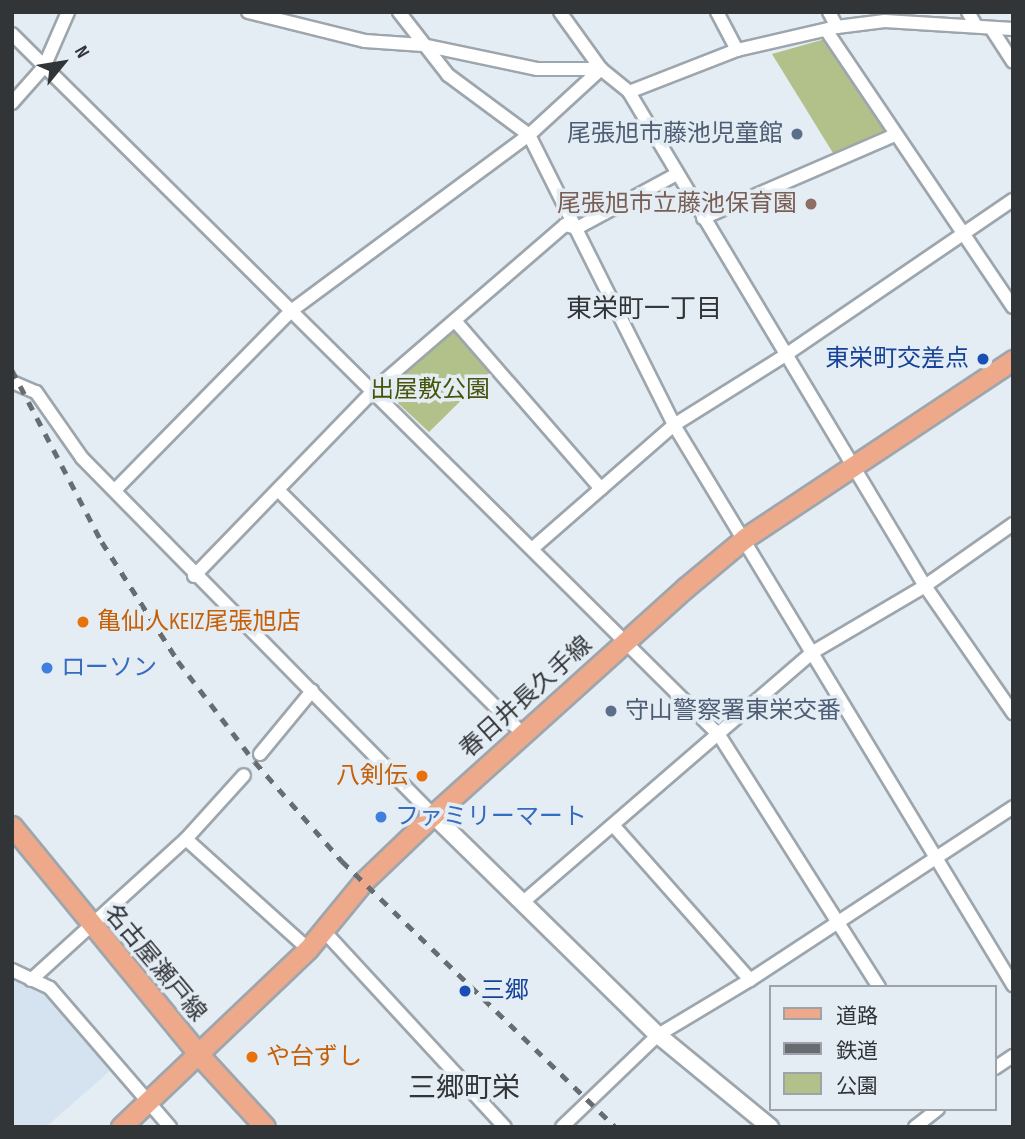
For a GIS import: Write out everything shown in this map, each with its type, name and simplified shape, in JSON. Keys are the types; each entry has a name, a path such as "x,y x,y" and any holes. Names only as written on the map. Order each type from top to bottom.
{"main road":[{"name":"春日井長久手線","path":"121,1127 200,1056 308,949 363,882 624,640 745,538 1013,360"},
{"name":"名古屋瀬戸線","path":"12,826 200,1056 265,1127"}],"street":[{"path":"12,103 44,67 68,12"},
{"path":"248,12 365,41 423,45 537,69 601,69"},
{"path":"400,12 448,75 529,135 674,425 745,538 1013,985"},
{"path":"560,12 601,69 628,92 784,356 853,464 925,586 1013,713"},
{"path":"717,12 737,50"},
{"path":"829,12 832,29 895,135 1013,307"},
{"path":"968,12 976,26"},
{"path":"628,92 737,50 832,29 885,21 1013,29"},
{"path":"991,29 1013,62"},
{"path":"12,34 291,311 375,389 719,735 878,985"},
{"path":"115,490 291,311 529,135 601,69"},
{"path":"703,218 895,135"},
{"path":"194,576 375,389 456,323 565,225 577,228 677,174"},
{"path":"533,548 674,425 784,356 1013,200"},
{"path":"456,323 601,489"},
{"path":"12,382 36,392 82,458 194,576 522,903 658,1035 771,1127"},
{"path":"278,490 522,733"},
{"path":"522,903 813,652 925,586 1013,524"},
{"path":"260,754 312,691"},
{"path":"31,980 186,839 243,775"},
{"path":"562,1127 658,1035 750,980 1013,807"},
{"path":"613,825 750,980"},
{"path":"186,839 308,949"},
{"path":"323,930 505,1127"},
{"path":"12,970 50,988 170,1127"},
{"path":"997,1067 1013,1056"},
{"path":"915,1127 935,1111"}],"shaded area":[{"path":"16,976 45,991 113,1068 46,1127 12,1127 12,979"}],"green space":[{"path":"825,39 885,131 833,153 772,54"},
{"name":"出屋敷公園","path":"455,330 490,372 429,432 385,391"}],"railway":[{"path":"12,370 102,542 178,661 255,762 342,861 616,1127"}],"place":[{"name":"尾張旭市藤池児童館","path":"797,134"},
{"name":"尾張旭市立藤池保育園","path":"811,204"},
{"name":"東栄町交差点","path":"983,359"},
{"name":"亀仙人KEIZ尾張旭店","path":"83,622"},
{"name":"ローソン","path":"47,668"},
{"name":"守山警察署東栄交番","path":"611,711"},
{"name":"八剣伝","path":"422,776"},
{"name":"ファミリーマート","path":"381,817"},
{"name":"三郷","path":"465,991"},
{"name":"や台ずし","path":"252,1057"}],"district":[{"name":"東栄町一丁目","path":"644,310"},
{"name":"三郷町栄","path":"464,1089"}]}
